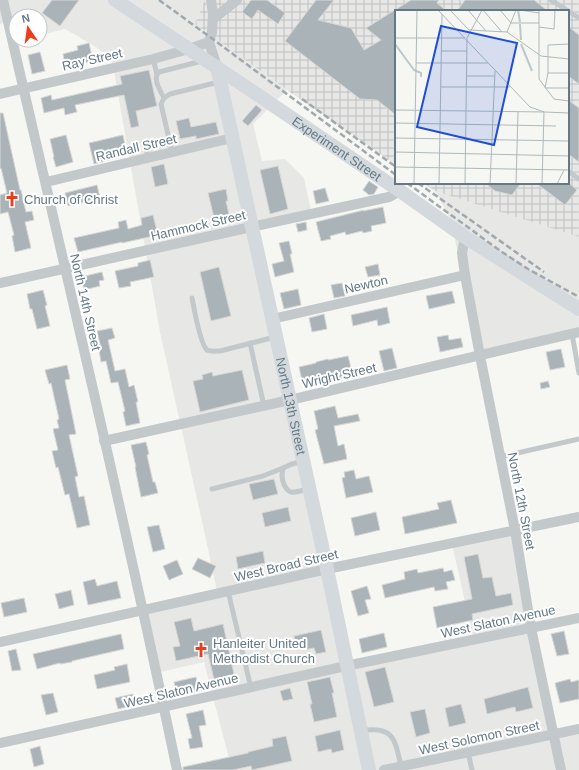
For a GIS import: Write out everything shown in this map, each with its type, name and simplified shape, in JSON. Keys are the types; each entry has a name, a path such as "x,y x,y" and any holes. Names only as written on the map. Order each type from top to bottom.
{"street":[{"name":"North 14th Street","path":"3,0 4,18 46,182 144,611 177,770"},
{"name":"Experiment Street","path":"115,0 400,191 465,237 579,309"},
{"name":"North 13th Street","path":"211,0 213,13 212,32 209,42 211,64 220,82 327,569 368,770"},
{"path":"213,19 237,0"},
{"path":"189,49 209,42"},
{"name":"Ray Street","path":"0,94 153,59 189,49"},
{"name":"Randall Street","path":"46,182 147,158 171,148 232,138"},
{"name":"Hammock Street","path":"0,283 252,226 389,197 400,191"},
{"name":"North 12th Street","path":"465,237 462,253 465,275 515,530 531,628 561,770"},
{"name":"Newton","path":"272,319 465,275"},
{"name":"Wright Street","path":"104,441 264,406 575,333"},
{"name":"West Broad Street","path":"0,642 327,569 579,517"},
{"name":"West Slaton Avenue","path":"0,743 346,666 579,618"},
{"name":"West Solomon Street","path":"384,770 405,767 468,752 579,729"}],"lane":[{"path":"551,0 566,10"},
{"path":"569,12 579,18"},
{"path":"153,59 157,74 156,79 164,98"},
{"path":"157,74 159,72 211,64"},
{"path":"171,148 161,104 164,98 170,94 220,82"},
{"path":"569,172 579,179"},
{"path":"192,298 199,331 206,349 211,351 220,351 276,336"},
{"path":"575,333 579,373"},
{"path":"250,343 264,406"},
{"path":"500,457 579,439"},
{"path":"212,488 263,476 303,461"},
{"path":"283,468 282,475 286,489 291,492 297,492 309,488"},
{"path":"228,592 250,688"},
{"path":"360,732 377,730 391,736 405,767"},
{"path":"468,752 472,770"}],"shaded area":[{"path":"0,0 205,0 195,24 287,90 253,124 262,161 285,159 304,178 312,215 253,230 346,669 474,642 452,544 513,532 556,738 579,734 579,770 232,770 204,662 156,673 142,613 218,596 160,332 112,60 96,47 65,29 48,33 48,8 8,8 8,22 0,24"},
{"path":"205,0 579,0 579,237 435,191 424,184 569,184 569,10 395,10 395,164 195,24"},
{"path":"435,191 579,237 579,334 479,357 451,220"}],"building":[{"path":"52,0 79,0 60,26 48,17 48,8 46,8"},
{"path":"251,0 267,0 285,13 278,24 258,10 252,19 242,12"},
{"path":"316,0 334,0 318,20 351,28 364,50 381,40 366,28 411,0 439,0 437,3 446,10 395,10 395,114 377,100 360,99 285,41"},
{"path":"465,0 534,0 547,10 458,10"},
{"path":"569,27 579,35 579,84 569,77"},
{"path":"89,43 93,61 66,68 63,54 78,50 77,46"},
{"path":"40,52 45,71 32,74 28,55"},
{"path":"149,70 157,106 136,111 139,126 131,128 124,95 75,105 77,112 65,115 64,108 44,113 41,98 51,95 52,100 122,84 120,76"},
{"path":"569,101 579,108 579,162 569,155"},
{"path":"256,105 262,110 248,126 242,121"},
{"path":"0,113 3,113 26,212 32,211 34,220 25,222 31,248 15,252 12,236 14,235 8,212 0,214 0,195 7,193 1,168 0,169"},
{"path":"189,118 191,127 216,122 219,134 196,139 196,136 180,139 176,121"},
{"path":"66,135 73,162 56,167 50,139"},
{"path":"123,135 127,155 94,164 89,143"},
{"path":"164,164 168,184 155,187 151,167"},
{"path":"278,166 288,209 270,214 260,170"},
{"path":"369,181 378,187 374,194 369,195 363,190"},
{"path":"569,183 577,190 565,205 537,184"},
{"path":"486,184 520,184 512,195 495,191"},
{"path":"97,185 100,198 68,206 65,193"},
{"path":"325,188 329,201 316,204 313,191"},
{"path":"226,189 228,201 226,201 230,219 215,222 208,193"},
{"path":"383,207 386,223 371,226 372,231 363,233 362,231 346,235 345,232 330,236 331,239 321,241 316,222 364,210 363,211"},
{"path":"153,215 158,235 78,252 74,238 119,228 118,222 126,220 128,229 142,225 141,218"},
{"path":"306,222 307,230 298,232 296,224"},
{"path":"289,241 294,272 275,277 272,264 284,261 279,243"},
{"path":"150,260 154,277 130,282 131,286 119,288 115,271 138,266 138,263"},
{"path":"378,264 380,275 368,277 365,267"},
{"path":"219,267 231,316 211,321 200,272"},
{"path":"102,272 104,280 99,281 100,286 84,290 81,277"},
{"path":"342,283 345,296 334,298 331,285"},
{"path":"298,289 301,305 284,309 280,293"},
{"path":"43,290 50,326 37,329 32,309 30,309 27,294"},
{"path":"452,291 455,303 429,309 426,296"},
{"path":"387,307 390,323 378,326 377,320 353,326 351,315"},
{"path":"324,314 327,329 312,332 309,318"},
{"path":"112,328 115,338 108,340 115,371 125,369 129,387 134,385 138,402 136,402 140,423 126,426 123,412 125,411 118,382 111,383 106,361 101,362 99,350 101,349 97,331"},
{"path":"448,335 449,340 461,338 463,347 440,352 437,337"},
{"path":"392,348 397,368 384,371 379,351"},
{"path":"561,349 565,367 550,370 546,352"},
{"path":"348,356 353,376 321,383 319,377 302,381 299,367 328,359"},
{"path":"67,365 70,379 65,380 76,434 69,435 78,476 75,477 79,497 84,496 90,525 77,528 69,494 65,495 58,467 56,468 52,451 58,450 53,429 59,428 57,420 59,419 51,383 49,384 45,370"},
{"path":"242,370 249,400 200,412 193,381 203,379 202,375 212,372 213,376"},
{"path":"548,381 550,387 541,389 540,383"},
{"path":"335,406 338,418 358,414 360,421 334,426 338,446 344,444 347,459 324,464 315,430 318,429 314,411"},
{"path":"146,442 149,454 147,455 153,482 155,482 158,493 141,497 131,445"},
{"path":"354,470 356,479 369,476 373,492 346,498 342,478 345,477 344,472"},
{"path":"274,479 278,494 253,500 249,484"},
{"path":"451,500 457,523 405,534 402,517 439,509 437,503"},
{"path":"288,507 291,521 265,527 262,513"},
{"path":"376,512 380,530 355,536 351,518"},
{"path":"159,525 165,549 153,552 147,527"},
{"path":"263,551 265,563 238,569 236,557"},
{"path":"478,554 483,578 492,577 496,596 511,593 513,605 472,614 473,620 437,628 433,607 472,599 464,557"},
{"path":"198,558 216,566 210,578 192,569"},
{"path":"177,560 183,574 169,580 163,566"},
{"path":"443,568 444,572 452,570 455,580 446,582 448,589 435,591 434,587 385,598 382,585 405,579 404,572 417,569 418,573"},
{"path":"95,579 97,586 117,581 121,598 88,605 83,582"},
{"path":"367,586 371,599 365,600 369,613 358,616 351,591"},
{"path":"71,590 74,605 59,609 55,594"},
{"path":"24,598 27,612 4,617 1,603"},
{"name":"Hanleiter United Methodist Church","path":"191,618 194,631 223,624 236,683 216,688 208,654 176,661 173,647 180,646 174,622"},
{"path":"321,630 326,652 316,654 314,648 303,650 302,645 296,646 294,636"},
{"path":"564,631 569,654 557,656 551,634"},
{"path":"384,633 387,647 362,653 359,639"},
{"path":"121,634 124,649 37,669 33,654"},
{"path":"16,649 21,670 12,671 8,651"},
{"path":"127,664 130,682 97,689 94,675 115,670 114,667"},
{"path":"385,667 394,702 374,707 365,672"},
{"path":"196,677 199,692 177,697 174,682"},
{"path":"330,677 337,717 314,722 307,682"},
{"path":"570,679 571,682 579,680 579,699 560,703 555,683"},
{"path":"528,687 533,708 516,712 515,707 487,714 484,699"},
{"path":"290,688 293,699 283,701 280,691"},
{"path":"53,693 58,712 46,715 41,695"},
{"path":"133,694 136,705 118,709 115,698"},
{"path":"461,704 466,723 449,727 445,708"},
{"path":"425,709 430,733 416,737 410,712"},
{"path":"203,710 206,725 199,726 203,747 190,749 188,739 192,738 186,714"},
{"path":"340,730 344,750 332,753 331,749 318,752 315,736"},
{"path":"286,736 292,761 252,770 251,766 233,770 183,770 183,767 273,746 272,739"},
{"path":"40,746 44,764 34,767 30,749"}],"railway":[{"path":"159,0 395,174"},
{"path":"302,99 395,166"},
{"path":"408,184 502,252 528,269 579,297"},
{"path":"419,184 544,272"}],"place":[{"name":"Church of Christ","path":"12,199"},
{"name":"Hanleiter United Methodist Church","path":"201,650"}]}
